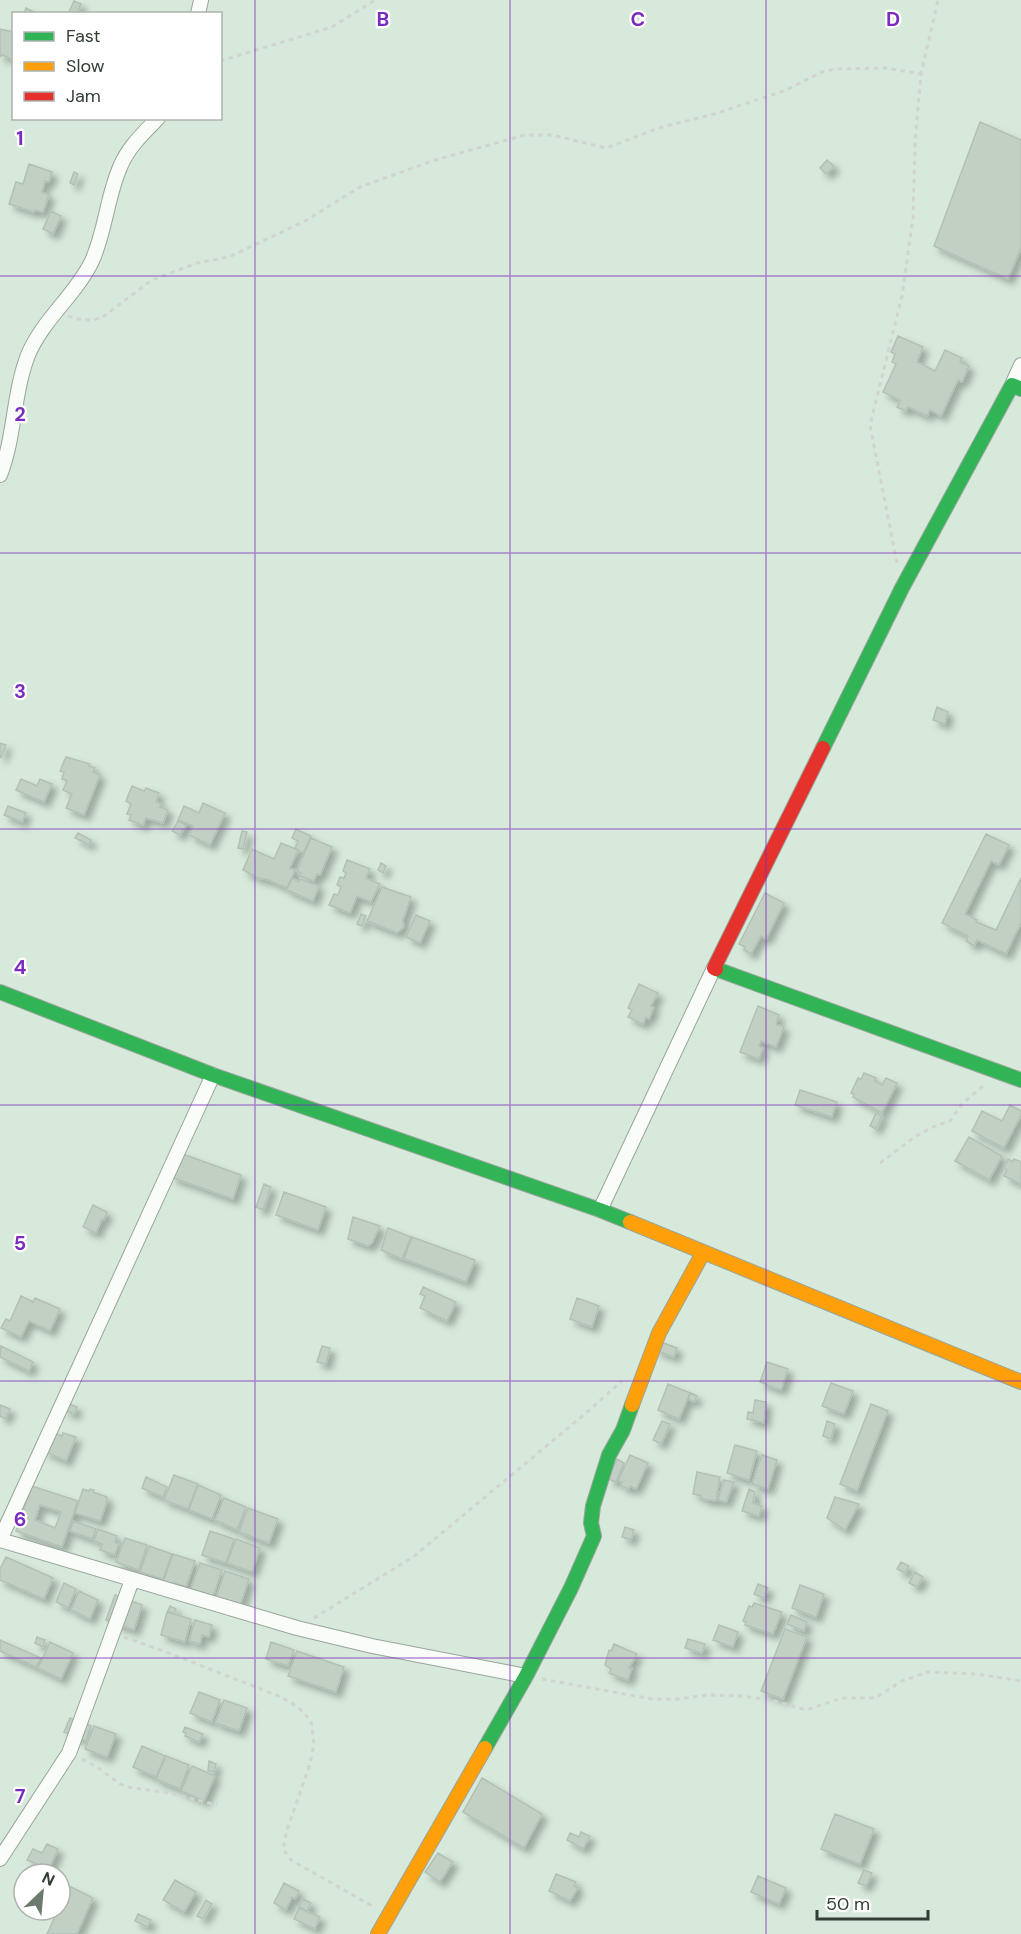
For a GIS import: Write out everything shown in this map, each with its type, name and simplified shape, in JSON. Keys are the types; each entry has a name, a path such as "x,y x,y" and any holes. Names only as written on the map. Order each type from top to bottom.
{"street":[{"path":"2,466 18,390 28,356 40,332 76,288 92,260 121,163 133,144 156,120"},
{"path":"600,1210 714,968 902,588 1016,387 1021,365"},
{"path":"714,968 1021,1080"},
{"path":"0,992 213,1075 600,1210 1021,1382"},
{"path":"213,1075 0,1540 297,1628 372,1646 526,1676"},
{"path":"378,1934 526,1676 571,1588 594,1536 591,1523 592,1506 609,1455 623,1430 659,1333 703,1253"},
{"path":"0,1859 69,1753 132,1580"}],"path":[{"path":"222,60 332,27 375,0"},
{"path":"898,565 870,425 902,296 913,218 915,142 921,75 938,0"},
{"path":"57,309 72,318 94,320 114,309 152,280 197,263 229,257 305,221 360,187 435,160 525,135 552,135 606,148 662,127 711,115 784,91 822,72 835,69 886,68 921,75"},
{"path":"880,1163 916,1136 953,1118 962,1104 999,1072"},
{"path":"297,1628 350,1598 413,1557 580,1419 608,1392 646,1364"},
{"path":"112,1633 178,1656 281,1697 306,1715 313,1727 314,1744 283,1849 291,1860 389,1915"},
{"path":"526,1676 652,1699 678,1699 707,1695 742,1696 771,1700 806,1710 842,1698 875,1698 902,1681 928,1672 977,1674 1021,1681"},
{"path":"69,1753 97,1767 120,1784 217,1805"}],"building":[{"path":"74,1 81,4 78,12 69,12"},
{"path":"0,29 12,32 12,59 2,55 0,57"},
{"path":"980,122 1021,140 1021,248 1008,279 934,246"},
{"path":"827,160 834,166 826,174 820,168"},
{"path":"29,164 52,172 49,182 45,181 42,192 49,195 43,212 35,210 34,212 9,204 16,182 23,184"},
{"path":"74,172 78,174 74,185 70,183"},
{"path":"51,211 61,216 53,234 43,229"},
{"path":"898,336 923,347 917,362 935,371 945,350 962,358 960,362 969,366 962,382 958,380 941,416 930,410 927,416 908,407 906,411 897,407 900,400 883,392 896,364 892,362 895,354 891,352"},
{"path":"937,707 948,712 945,724 933,720"},
{"path":"0,743 6,745 1,758 0,757"},
{"path":"66,757 90,764 89,766 95,768 93,772 100,775 84,815 66,808 72,794 63,790 67,781 62,779 64,772 60,771"},
{"path":"21,779 37,786 40,779 52,784 44,802 16,790"},
{"path":"132,786 144,791 146,788 159,793 156,802 162,804 160,807 168,810 163,823 146,818 143,825 129,820 131,815 127,814 131,804 126,801"},
{"path":"203,803 225,813 210,845 189,835 193,826 178,820 184,806 199,813"},
{"path":"8,806 26,813 22,822 4,815"},
{"path":"178,821 186,825 180,835 172,831"},
{"path":"296,829 311,836 303,853 295,848 298,841 292,838"},
{"path":"242,831 247,832 243,849 238,848"},
{"path":"78,833 91,840 89,845 75,838"},
{"path":"986,834 1009,845 999,865 991,861 965,914 977,920 976,922 996,930 1021,878 1021,923 1006,954 977,940 974,946 966,941 968,936 942,923"},
{"path":"311,838 332,847 320,875 317,874 314,881 300,876 301,873 297,871"},
{"path":"281,843 298,850 290,868 295,870 287,888 243,870 252,849 274,859"},
{"path":"347,860 370,869 366,878 380,884 371,902 357,896 350,913 329,905 334,894 338,895 341,887 337,885 340,877 344,878 346,873 343,871"},
{"path":"381,863 386,866 383,873 378,870"},
{"path":"292,878 299,882 300,879 319,886 313,901 287,890"},
{"path":"382,887 411,897 403,920 404,927 397,933 367,921"},
{"path":"765,893 784,903 766,939 761,936 751,954 739,944"},
{"path":"361,914 366,916 362,926 357,924"},
{"path":"416,915 430,921 420,943 406,937"},
{"path":"639,984 658,993 651,1006 654,1007 649,1019 646,1017 643,1024 628,1017 632,1010 628,1008"},
{"path":"758,1006 779,1015 776,1024 784,1027 776,1047 761,1041 759,1046 763,1048 759,1059 740,1052"},
{"path":"864,1073 876,1078 875,1081 882,1085 886,1078 897,1083 882,1113 853,1097 854,1094 851,1093 858,1078 861,1079"},
{"path":"800,1090 837,1102 832,1117 795,1105"},
{"path":"1010,1105 1021,1111 1021,1115 1004,1148 972,1131 982,1111 1002,1121"},
{"path":"876,1113 882,1116 876,1129 870,1126"},
{"path":"969,1137 1002,1156 989,1180 955,1161"},
{"path":"180,1153 241,1175 233,1199 171,1177"},
{"path":"1008,1159 1021,1162 1021,1184 1004,1176 1007,1170 1004,1168"},
{"path":"264,1184 271,1187 263,1210 256,1207"},
{"path":"284,1192 326,1207 318,1230 276,1215"},
{"path":"93,1205 107,1212 96,1233 83,1227"},
{"path":"353,1217 380,1226 372,1243 368,1246 348,1239"},
{"path":"388,1228 411,1237 402,1259 381,1250"},
{"path":"412,1237 475,1260 466,1282 404,1259"},
{"path":"423,1287 456,1302 447,1321 420,1308 425,1296 420,1294"},
{"path":"21,1296 33,1302 35,1298 60,1309 50,1331 29,1321 21,1337 1,1328 6,1319 10,1321"},
{"path":"577,1298 599,1306 592,1327 570,1319"},
{"path":"658,1341 677,1348 674,1357 655,1350"},
{"path":"1,1346 33,1362 29,1371 0,1357"},
{"path":"322,1346 330,1348 326,1364 317,1362"},
{"path":"767,1362 788,1369 781,1390 760,1382"},
{"path":"831,1383 853,1391 844,1414 822,1406"},
{"path":"668,1384 690,1393 679,1419 658,1410"},
{"path":"691,1393 697,1396 694,1402 688,1399"},
{"path":"755,1400 766,1402 764,1423 747,1419 748,1412 753,1413"},
{"path":"67,1403 77,1407 74,1414 64,1410"},
{"path":"871,1404 888,1411 857,1491 840,1484"},
{"path":"0,1405 10,1409 5,1419 0,1416"},
{"path":"662,1421 670,1424 661,1444 653,1440"},
{"path":"827,1421 835,1424 831,1439 823,1436"},
{"path":"52,1432 62,1436 63,1433 76,1437 66,1461 44,1451"},
{"path":"735,1445 757,1451 749,1480 727,1473"},
{"path":"630,1455 648,1463 636,1489 621,1486 622,1482 618,1481"},
{"path":"762,1455 777,1460 768,1489 752,1484"},
{"path":"617,1459 624,1463 616,1482 608,1479"},
{"path":"697,1472 720,1477 716,1501 703,1499 693,1494"},
{"path":"174,1475 198,1484 188,1509 164,1500"},
{"path":"146,1477 167,1487 163,1497 142,1488"},
{"path":"724,1480 734,1482 726,1502 718,1500"},
{"path":"198,1485 221,1495 212,1519 189,1510"},
{"path":"32,1486 78,1501 62,1547 16,1531","holes":["40,1505 61,1512 55,1528 35,1520"]},
{"path":"83,1489 94,1490 93,1492 107,1497 100,1521 75,1513"},
{"path":"749,1489 755,1492 753,1503 762,1506 759,1516 742,1511"},
{"path":"835,1497 859,1504 845,1530 827,1518"},
{"path":"224,1498 246,1507 237,1530 215,1520"},
{"path":"248,1508 278,1519 269,1543 239,1532"},
{"path":"73,1521 96,1529 92,1539 70,1531"},
{"path":"625,1527 634,1530 631,1540 622,1537"},
{"path":"98,1529 117,1536 115,1542 119,1544 115,1555 100,1550 102,1544 94,1541"},
{"path":"210,1531 234,1539 226,1563 202,1555"},
{"path":"125,1538 147,1545 139,1570 116,1562"},
{"path":"236,1539 260,1548 252,1572 227,1563"},
{"path":"149,1546 172,1554 163,1579 140,1572"},
{"path":"173,1554 195,1561 186,1587 174,1583 172,1588 162,1585"},
{"path":"6,1557 53,1578 44,1599 0,1580 0,1569"},
{"path":"901,1562 909,1566 905,1573 897,1569"},
{"path":"200,1563 222,1570 213,1597 191,1589"},
{"path":"225,1571 249,1579 240,1606 216,1598"},
{"path":"915,1572 923,1577 917,1587 909,1583"},
{"path":"64,1583 76,1589 68,1608 56,1602"},
{"path":"758,1584 768,1588 764,1598 754,1594"},
{"path":"800,1585 824,1594 816,1617 792,1608"},
{"path":"79,1591 98,1600 90,1619 71,1610"},
{"path":"115,1595 142,1605 134,1630 106,1620"},
{"path":"754,1603 782,1612 773,1634 745,1625 746,1622 743,1621 749,1606 752,1607"},
{"path":"170,1606 176,1609 174,1614 168,1611"},
{"path":"167,1612 191,1619 185,1642 161,1635"},
{"path":"791,1615 807,1622 804,1631 787,1624"},
{"path":"195,1620 212,1625 209,1637 202,1635 200,1644 189,1641"},
{"path":"719,1625 738,1632 733,1647 713,1640"},
{"path":"785,1629 807,1637 783,1699 761,1691"},
{"path":"37,1637 45,1640 43,1647 35,1643"},
{"path":"688,1639 705,1644 702,1653 685,1648"},
{"path":"0,1640 41,1658 36,1667 0,1651"},
{"path":"50,1642 73,1653 61,1679 38,1668"},
{"path":"271,1642 294,1650 288,1666 266,1659"},
{"path":"614,1644 637,1654 629,1668 632,1668 628,1680 609,1673 611,1669 605,1665 609,1650 611,1651"},
{"path":"297,1651 344,1667 336,1692 288,1676"},
{"path":"199,1692 220,1700 212,1722 190,1713"},
{"path":"224,1700 247,1708 239,1731 215,1723"},
{"path":"70,1718 91,1726 86,1741 64,1732"},
{"path":"94,1726 116,1734 107,1757 85,1749"},
{"path":"185,1727 203,1734 199,1742 185,1736 186,1733 183,1732"},
{"path":"142,1746 165,1756 156,1777 133,1767"},
{"path":"166,1756 189,1765 180,1789 156,1779"},
{"path":"209,1761 216,1764 214,1772 208,1771"},
{"path":"192,1766 215,1776 204,1801 181,1791"},
{"path":"482,1778 542,1814 524,1848 463,1812"},
{"path":"835,1814 874,1829 860,1864 821,1849"},
{"path":"581,1832 590,1836 583,1849 567,1840 570,1833 579,1837"},
{"path":"47,1844 58,1849 52,1862 27,1860 33,1849 42,1853"},
{"path":"438,1853 453,1862 440,1882 425,1872"},
{"path":"864,1870 872,1873 866,1886 858,1883"},
{"path":"556,1874 576,1882 574,1886 578,1888 570,1901 549,1891"},
{"path":"758,1876 786,1888 779,1904 751,1892"},
{"path":"175,1880 196,1892 184,1912 163,1900"},
{"path":"284,1883 299,1891 295,1899 292,1897 286,1910 274,1903"},
{"path":"72,1888 93,1898 77,1934 47,1934 52,1922 72,1922"},
{"path":"303,1899 311,1903 307,1911 299,1907"},
{"path":"206,1900 212,1904 203,1919 197,1916"},
{"path":"299,1908 320,1917 315,1929 294,1919"},
{"path":"138,1914 151,1920 147,1927 135,1921"}],"traffic: fast":[{"path":"823,748 902,588 1012,385 1021,389"},
{"path":"716,969 1021,1080"},
{"path":"0,992 213,1075 630,1222"},
{"path":"485,1748 526,1676 571,1588 594,1536 591,1523 593,1506 609,1455 623,1430 632,1405"}],"traffic: slow":[{"path":"630,1222 1021,1382"},
{"path":"632,1405 659,1333 703,1253"},
{"path":"378,1934 485,1748"}],"traffic: jam":[{"path":"716,969 714,968 823,748"}]}
